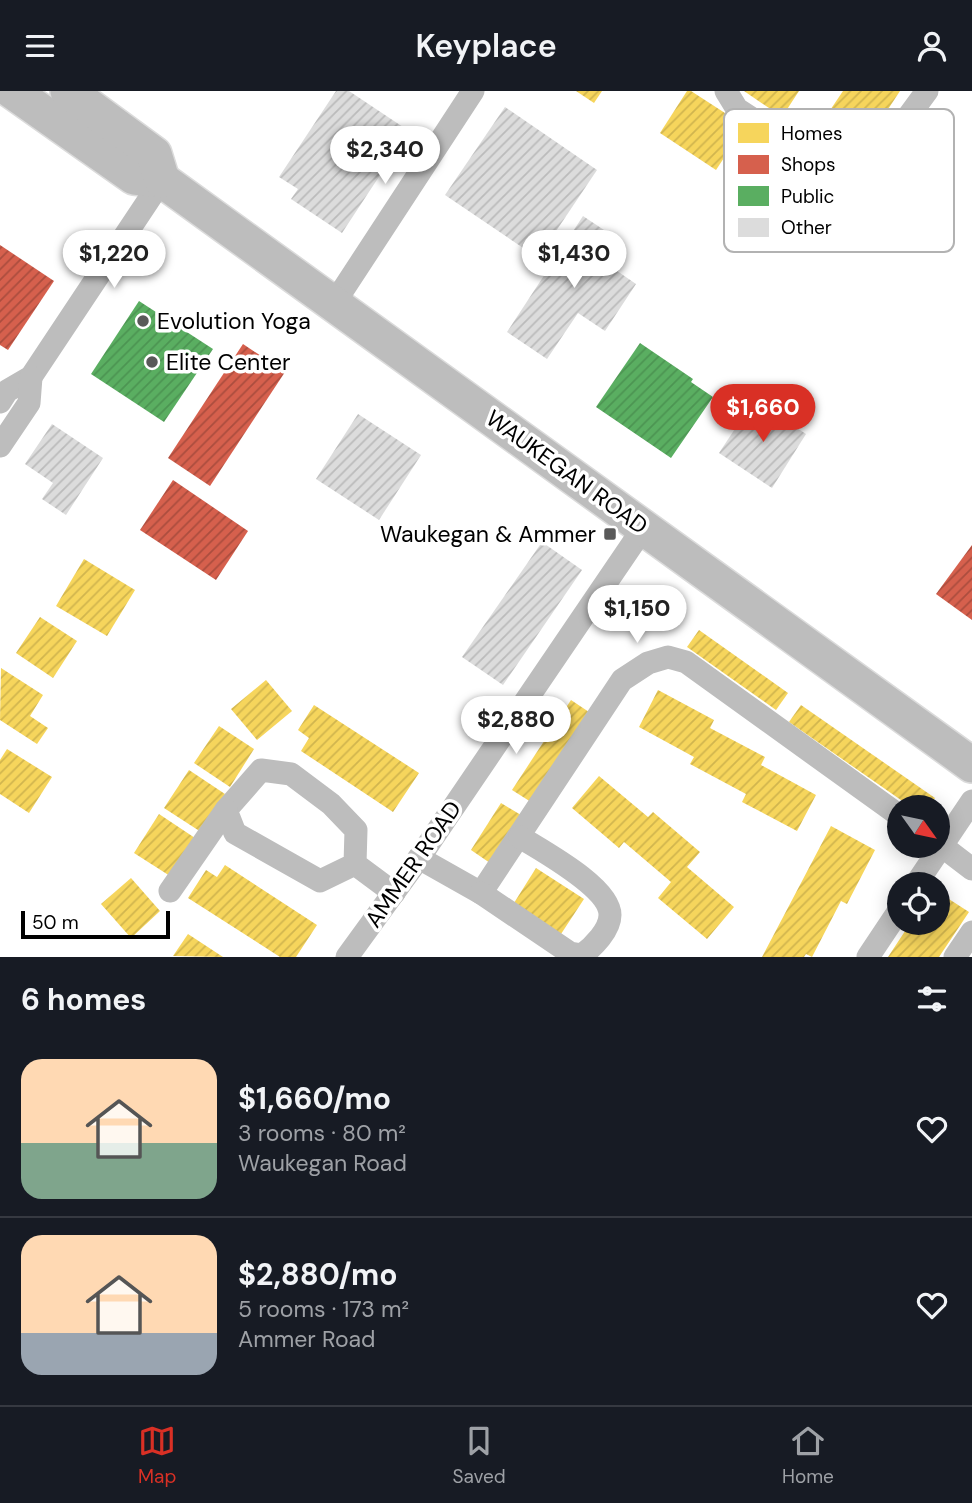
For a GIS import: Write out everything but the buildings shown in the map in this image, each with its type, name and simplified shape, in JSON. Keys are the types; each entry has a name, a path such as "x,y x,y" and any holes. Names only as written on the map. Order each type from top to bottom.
{"main road":[{"name":"WAUKEGAN ROAD","path":"12,91 134,177 162,180 972,765"},
{"name":"WAUKEGAN ROAD","path":"68,91 154,154 162,180"}],"street":[{"path":"333,305 473,91"},
{"path":"726,91 737,109"},
{"path":"914,109 927,91"},
{"path":"0,402 7,391 31,377 162,180"},
{"path":"0,446 29,403 31,377"},
{"name":"AMMER ROAD","path":"347,957 419,859 644,527"},
{"path":"481,893 622,680 648,663 668,657 686,662 887,807"},
{"path":"170,891 226,810 261,770 291,774 331,804 356,830 355,864"},
{"path":"950,831 972,801"},
{"path":"226,810 235,833 320,881 355,864"},
{"path":"419,859 481,893 570,953 582,955 593,947 605,929 610,915 605,902 593,886 520,837"},
{"path":"950,852 972,869"},
{"path":"355,864 394,893"},
{"path":"868,957 887,928"},
{"path":"956,957 972,932"}],"place":[{"name":"Evolution Yoga","path":"143,321"},
{"name":"Elite Center","path":"152,362"},
{"name":"Waukegan & Ammer","path":"610,534"}]}
